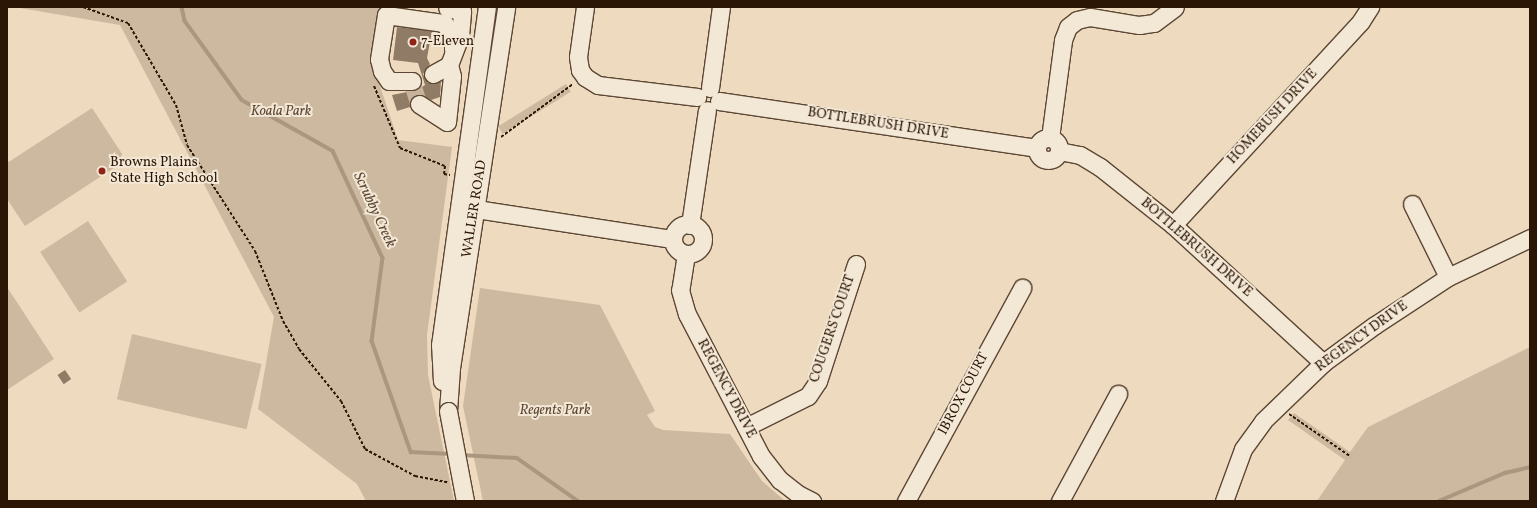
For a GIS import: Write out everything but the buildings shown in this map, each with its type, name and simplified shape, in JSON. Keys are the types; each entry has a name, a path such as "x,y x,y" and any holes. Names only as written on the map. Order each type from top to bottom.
{"street":[{"name":"WALLER ROAD","path":"467,208 481,48 487,7"},
{"name":"WALLER ROAD","path":"465,501 441,373 440,345 499,50 506,7"},
{"path":"584,76 580,70 578,57 585,7"},
{"path":"690,224 721,7"},
{"path":"1048,146 1062,40 1068,27 1077,20 1090,17 1139,25 1154,23 1175,7"},
{"name":"HOMEBUSH DRIVE","path":"1173,225 1361,21 1370,7"},
{"path":"420,85 451,57 460,36 463,14 460,9 447,8"},
{"path":"387,11 444,23 453,37 451,57 452,76 447,122 420,85 389,80 382,71 379,59 387,11"},
{"path":"481,48 499,50"},
{"name":"BOTTLEBRUSH DRIVE","path":"584,76 598,85 1048,146 1080,155 1100,167 1173,225 1323,363"},
{"path":"1412,204 1448,277"},
{"path":"467,208 673,239"},
{"path":"690,224 700,231 702,241 697,251 686,254 677,249 673,239 678,228 690,224"},
{"name":"REGENCY DRIVE","path":"1224,501 1243,449 1263,421 1323,363 1375,325 1448,277 1530,238"},
{"name":"REGENCY DRIVE","path":"686,254 680,290 687,314 761,456 780,480 798,494 812,501"},
{"name":"COUGERS COURT","path":"746,428 808,396 818,381 856,264"},
{"name":"IBROX COURT","path":"906,501 1022,288"},
{"path":"1060,501 1118,394"}],"path":[{"path":"83,7 128,22 176,105 187,145 255,251 283,321 299,349 341,401 365,449 415,476 451,484"},
{"path":"495,142 584,76"},
{"path":"373,84 393,137 400,148 445,166 444,174 451,176"},
{"path":"1289,414 1350,457"}],"green space":[{"name":"Koala Park","path":"14,7 383,7 375,61 377,77 398,140 452,147 427,335 428,375 454,501 366,501 357,484 258,409 274,317 120,25"},
{"path":"566,84 571,92 503,134 498,126"},
{"path":"92,108 126,160 25,226 7,199 7,163"},
{"path":"88,221 127,281 79,312 40,252"},
{"path":"7,287 54,359 7,390"},
{"name":"Regents Park","path":"480,288 600,305 655,411 647,415 655,427 663,430 730,434 762,481 785,501 483,501 463,406"},
{"path":"132,334 262,364 247,429 117,399"},
{"path":"1530,347 1530,501 1317,501 1345,460 1288,420 1294,413 1350,452 1368,427"}],"waterway":[{"name":"Scrubby Creek","path":"182,7 185,21 242,100 333,151 383,258 372,341 411,452 451,454"},
{"name":"Scrubby Creek","path":"461,455 517,458 578,501"},
{"name":"Scrubby Creek","path":"1439,501 1505,473 1530,467"}],"tunnel":[{"path":"414,88 419,104"}],"place":[{"name":"7-Eleven","path":"413,42"},
{"name":"Browns Plains State High School","path":"102,171"}]}
